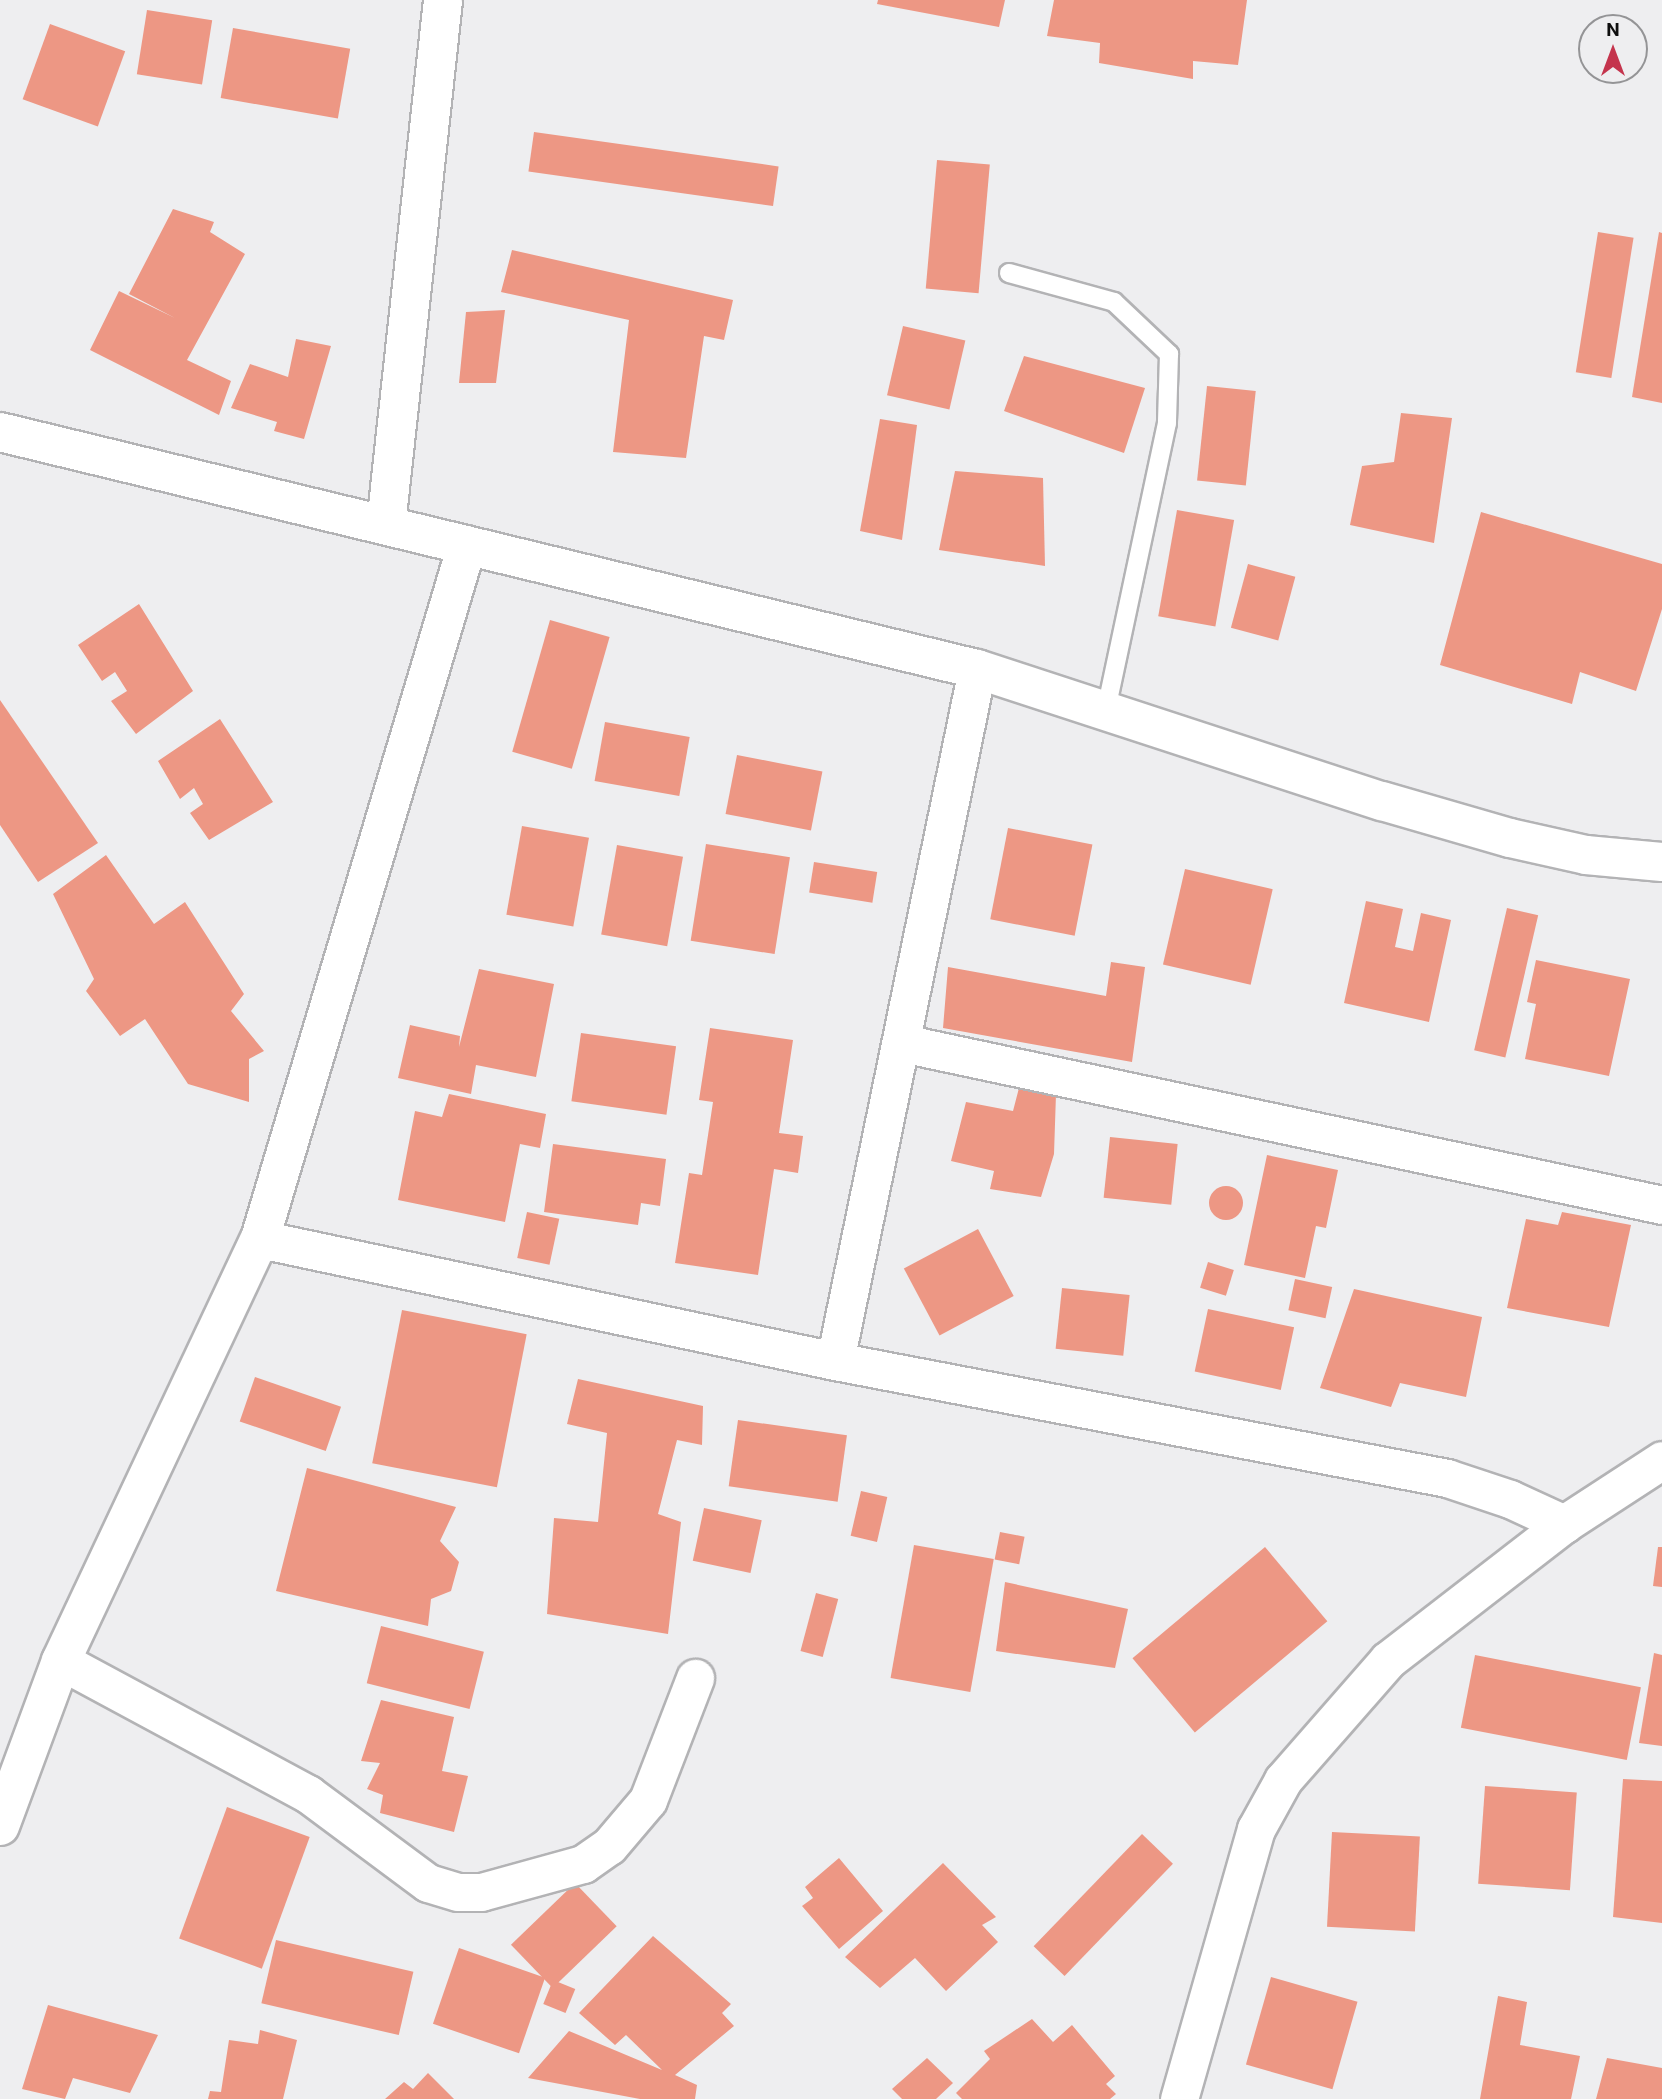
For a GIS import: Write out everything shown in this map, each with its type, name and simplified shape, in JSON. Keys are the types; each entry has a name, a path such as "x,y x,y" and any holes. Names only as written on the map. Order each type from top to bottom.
{"street":[{"path":"386,525 443,0"},
{"path":"0,432 977,669 1382,801 1510,838 1586,855 1662,862"},
{"path":"0,1826 61,1661 260,1238 467,545"},
{"path":"835,1361 977,669"},
{"path":"902,1043 1662,1205"},
{"path":"260,1238 835,1361 1447,1478 1510,1499 1564,1524"},
{"path":"1179,2099 1256,1829 1283,1780 1388,1660 1564,1524 1662,1460"},
{"path":"61,1661 308,1794 428,1883 458,1892 481,1892 583,1864 609,1846 648,1800 695,1678"}],"lane":[{"path":"1009,273 1114,302 1169,354 1167,423 1106,709"}],"building":[{"path":"878,0 1005,0 999,27 877,4"},
{"path":"1054,0 1247,0 1238,65 1193,61 1193,79 1099,63 1100,43 1047,36"},
{"path":"147,10 212,20 202,85 137,74"},
{"path":"50,24 125,51 98,127 23,99"},
{"path":"233,28 350,49 338,119 221,98"},
{"path":"534,132 779,166 773,206 528,172"},
{"path":"937,160 990,165 979,293 926,289"},
{"path":"173,209 214,222 210,232 245,254 187,360 231,381 219,415 90,350 119,291 175,318 129,294"},
{"path":"1598,232 1634,238 1611,378 1576,372"},
{"path":"1659,232 1662,233 1662,403 1632,397"},
{"path":"512,250 733,300 724,340 704,336 686,458 613,452 629,320 501,292"},
{"path":"505,310 496,383 459,383 466,312"},
{"path":"903,326 965,340 949,410 887,395"},
{"path":"296,339 331,346 304,439 274,431 277,422 231,408 250,364 288,377"},
{"path":"1024,356 1145,388 1124,453 1004,411"},
{"path":"1207,386 1256,391 1246,486 1197,480"},
{"path":"1401,413 1452,418 1434,543 1350,525 1362,466 1394,462"},
{"path":"880,419 917,425 902,540 860,531"},
{"path":"955,471 1043,478 1045,566 939,550"},
{"path":"1177,510 1234,520 1215,626 1158,616"},
{"path":"1481,512 1662,564 1662,609 1636,691 1580,672 1572,704 1440,665"},
{"path":"1248,564 1295,577 1278,640 1231,628"},
{"path":"139,604 193,691 136,734 111,701 127,691 115,672 102,681 78,645"},
{"path":"550,620 610,637 572,769 512,752"},
{"path":"0,700 98,843 38,882 0,825"},
{"path":"220,719 273,802 209,840 190,813 203,804 194,788 180,799 158,761"},
{"path":"605,722 690,737 679,796 595,781"},
{"path":"737,755 822,772 811,830 726,814"},
{"path":"522,826 589,838 573,926 506,915"},
{"path":"1008,828 1092,844 1075,936 990,919"},
{"path":"706,844 790,857 775,954 691,941"},
{"path":"617,845 683,857 667,946 601,935"},
{"path":"106,855 154,924 185,902 244,994 231,1011 264,1051 249,1059 249,1102 188,1084 145,1019 120,1036 86,991 94,979 53,894"},
{"path":"814,862 877,872 872,903 809,893"},
{"path":"1185,869 1273,889 1251,985 1163,964"},
{"path":"1366,901 1403,909 1395,947 1413,951 1421,913 1451,920 1429,1022 1344,1003"},
{"path":"1507,908 1538,915 1505,1057 1474,1050"},
{"path":"1536,960 1630,979 1609,1076 1525,1059 1536,1004 1527,1002"},
{"path":"1111,962 1145,967 1132,1062 943,1028 948,967 1106,996"},
{"path":"479,969 554,984 536,1077 476,1065 471,1094 398,1078 410,1025 460,1036 459,1047"},
{"path":"710,1028 793,1040 779,1133 803,1136 798,1173 774,1169 758,1275 675,1263 689,1173 702,1175 713,1102 699,1100"},
{"path":"581,1033 676,1046 666,1115 571,1101"},
{"path":"1019,1088 1056,1094 1054,1154 1041,1197 990,1189 994,1171 951,1161 966,1102 1013,1111"},
{"path":"449,1094 546,1114 540,1148 520,1144 505,1222 398,1200 415,1111 442,1117"},
{"path":"1110,1137 1178,1144 1171,1205 1104,1198"},
{"path":"553,1144 666,1159 660,1206 641,1203 638,1225 544,1212"},
{"path":"1267,1155 1338,1170 1326,1228 1316,1226 1305,1278 1244,1265"},
{"path":"1226,1186 1238,1191 1243,1203 1238,1215 1226,1220 1214,1215 1209,1203 1214,1191"},
{"path":"527,1212 559,1219 550,1265 517,1258"},
{"path":"1562,1212 1631,1225 1609,1327 1507,1308 1526,1219 1558,1225"},
{"path":"978,1229 1014,1296 940,1336 904,1268"},
{"path":"1208,1262 1234,1270 1226,1296 1200,1288"},
{"path":"1295,1279 1332,1287 1326,1318 1288,1310"},
{"path":"1062,1288 1130,1295 1123,1356 1056,1349"},
{"path":"1354,1289 1482,1317 1466,1397 1400,1383 1391,1407 1320,1388"},
{"path":"1208,1309 1294,1327 1281,1390 1195,1372"},
{"path":"402,1310 527,1334 497,1487 372,1463"},
{"path":"255,1377 341,1407 326,1451 240,1421"},
{"path":"578,1379 703,1406 702,1445 677,1440 658,1514 681,1522 668,1634 547,1614 554,1518 598,1522 607,1433 567,1424"},
{"path":"738,1420 847,1435 838,1502 729,1486"},
{"path":"307,1468 456,1507 440,1541 459,1562 451,1591 431,1599 428,1626 276,1591"},
{"path":"861,1491 887,1497 877,1542 851,1536"},
{"path":"704,1508 762,1520 750,1573 693,1561"},
{"path":"1000,1532 1025,1537 1019,1564 995,1559"},
{"path":"914,1545 994,1559 970,1692 891,1678"},
{"path":"1265,1547 1327,1621 1195,1733 1132,1658"},
{"path":"1658,1547 1662,1547 1662,1587 1653,1586"},
{"path":"1005,1582 1128,1609 1115,1668 996,1651"},
{"path":"816,1593 838,1599 823,1657 800,1651"},
{"path":"381,1626 484,1652 470,1709 367,1683"},
{"path":"1654,1653 1662,1655 1662,1746 1639,1743"},
{"path":"1475,1655 1641,1687 1627,1760 1461,1728"},
{"path":"381,1700 454,1717 442,1771 468,1776 454,1832 380,1813 383,1795 367,1789 380,1763 361,1761"},
{"path":"1623,1779 1662,1781 1662,1923 1613,1917"},
{"path":"1485,1786 1577,1792 1570,1890 1478,1884"},
{"path":"227,1807 310,1837 262,1969 179,1939"},
{"path":"1332,1832 1420,1837 1415,1931 1327,1927"},
{"path":"1142,1834 1173,1864 1065,1976 1034,1946"},
{"path":"839,1858 883,1911 839,1949 802,1906 813,1898 805,1887"},
{"path":"943,1863 996,1917 982,1925 998,1942 946,1991 915,1958 880,1988 845,1957"},
{"path":"575,1883 617,1926 553,1988 511,1945"},
{"path":"653,1936 731,2004 722,2013 734,2026 675,2075 697,2085 695,2099 640,2099 528,2078 569,2031 662,2070 626,2035 615,2045 579,2013"},
{"path":"276,1940 413,1972 399,2035 261,2003"},
{"path":"459,1948 545,1978 519,2053 433,2024"},
{"path":"1271,1977 1358,2002 1332,2089 1246,2064"},
{"path":"553,1980 575,1989 566,2013 543,2004"},
{"path":"1498,1996 1527,2002 1520,2045 1580,2056 1571,2099 1480,2099"},
{"path":"48,2005 158,2035 130,2093 73,2078 65,2099 22,2089"},
{"path":"1032,2019 1053,2042 1072,2025 1115,2076 1106,2084 1116,2094 1110,2099 962,2099 956,2093 990,2059 984,2051"},
{"path":"260,2030 297,2040 283,2099 208,2099 210,2091 221,2092 229,2040 258,2044"},
{"path":"927,2058 953,2083 936,2099 902,2099 892,2089"},
{"path":"1607,2058 1662,2068 1662,2099 1596,2099"},
{"path":"428,2073 454,2099 385,2099 404,2082 413,2089"}]}
